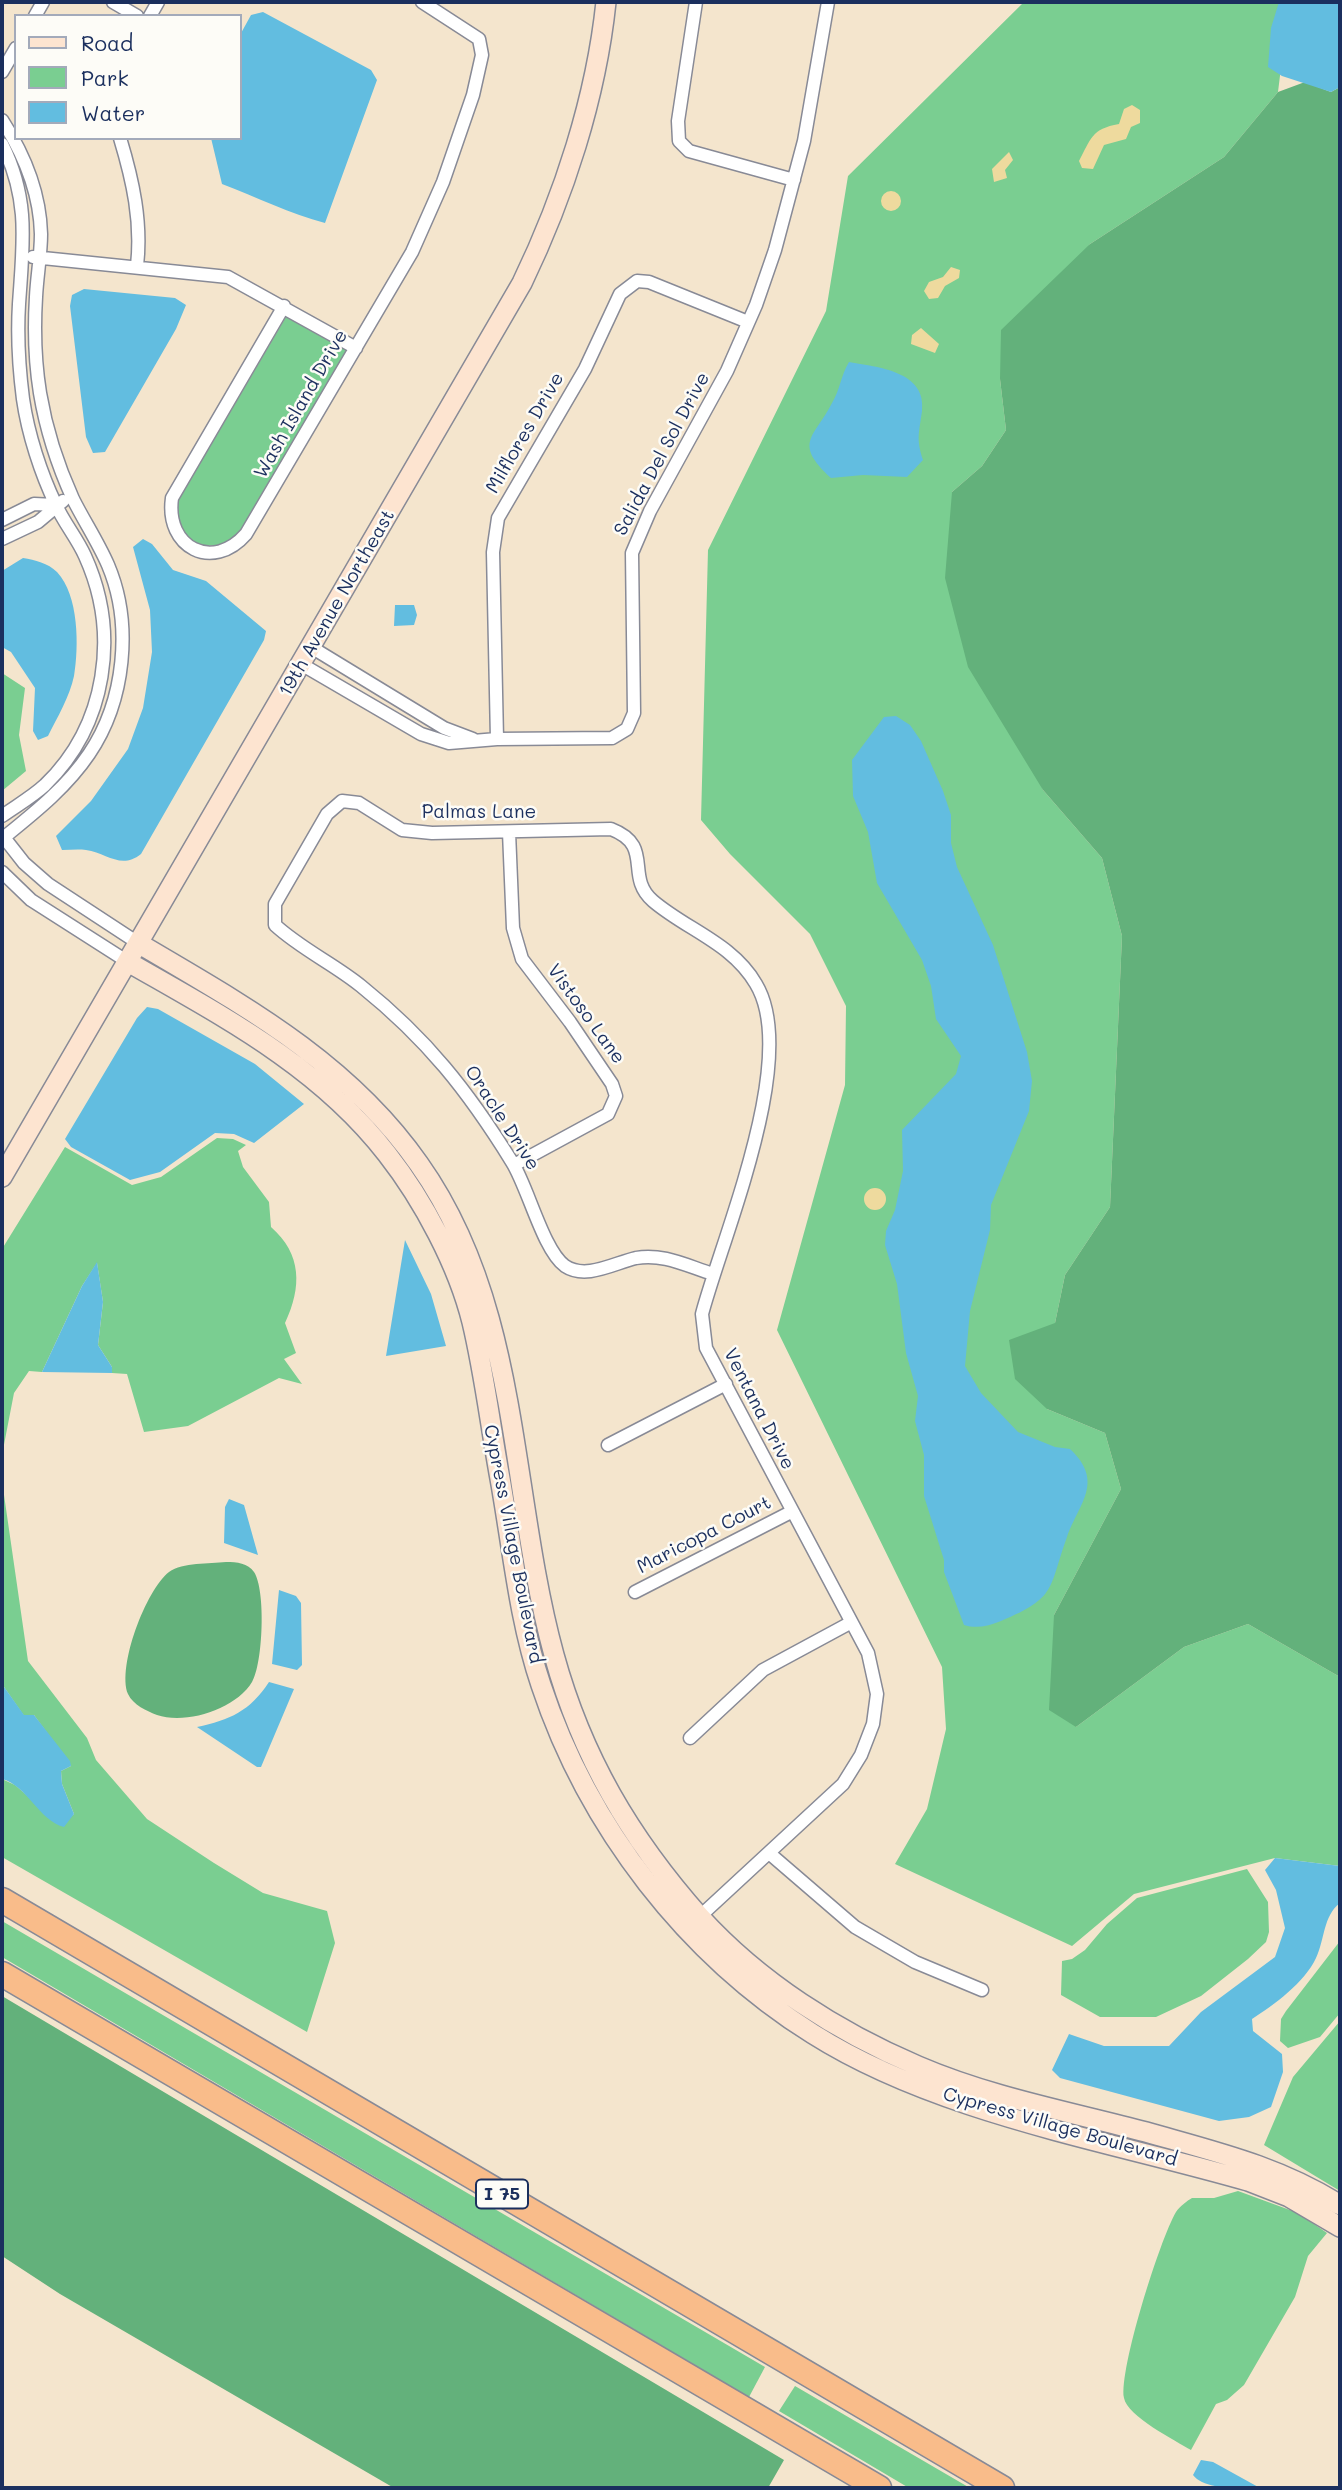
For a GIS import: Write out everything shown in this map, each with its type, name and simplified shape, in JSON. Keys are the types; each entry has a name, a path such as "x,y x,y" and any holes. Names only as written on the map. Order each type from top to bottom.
{"highway":[{"name":"I 75","path":"2,1900 1002,2488"},
{"path":"2,1974 879,2488"}],"street":[{"path":"113,2 134,14"},
{"name":"Wash Island Drive","path":"284,306 172,498 170,515 175,531 183,542 196,551 215,552 234,547 246,534 412,252 443,182 473,95 482,55 480,39 422,2"},
{"name":"19th Avenue Northeast","path":"2,1177 491,341 535,255 575,146 606,2"},
{"path":"696,2 678,121 679,141 689,151 794,180"},
{"name":"Salida Del Sol Drive","path":"306,656 339,685 347,700 366,701 421,734 449,743 497,739 612,738 627,729 634,713 632,553 650,511 710,406 748,322 775,250 794,180 828,2"},
{"path":"2,72 14,51"},
{"path":"2,120 24,159 35,188 41,232 35,350 40,393 55,452 72,497 109,566 121,620 121,667 105,723 90,753 54,796 2,837 24,863 48,884 138,943"},
{"path":"121,140 132,177 137,212 140,241 137,266"},
{"path":"2,144 20,192 25,227 18,342 23,401 55,505 84,553 94,578 103,614 106,645 95,708 63,765 43,787 2,816"},
{"path":"24,256 228,276 356,348"},
{"name":"Milflores Drive","path":"497,739 493,552 498,518 585,369 620,294 637,281 649,282 748,322"},
{"path":"2,539 38,522 55,505 72,497"},
{"path":"2,520 34,505 55,505"},
{"name":"Salida Del Sol Drive","path":"306,656 375,686 444,727 477,741"},
{"path":"366,701 375,686"},
{"path":"384,712 393,696"},
{"name":"Palmas Lane","path":"294,871 327,814 342,801 359,803 402,830 432,833 611,829 625,834"},
{"name":"Vistoso Lane","path":"509,832 513,928 522,959 584,1042 612,1084 616,1096 608,1114 514,1165"},
{"name":"Ventana Drive","path":"625,834 636,848 639,881 651,900 720,944 757,985 765,1006 770,1037 761,1114 702,1314 706,1348 868,1653 877,1694 873,1724 861,1755 843,1784 693,1923"},
{"name":"Oracle Drive","path":"294,871 275,904 275,925 361,986 413,1031 457,1079 514,1165 552,1250 564,1265 578,1272 594,1271 656,1255 713,1274"},
{"path":"2,872 31,900 128,962"},
{"name":"Cypress Village Boulevard","path":"138,943 265,1018 335,1070 400,1139 442,1203 469,1255 490,1316 554,1653 579,1730 608,1793 655,1861 693,1923 735,1978 814,2035 876,2068 962,2102 1248,2180 1289,2197 1340,2227"},
{"name":"Cypress Village Boulevard","path":"128,962 254,1034 307,1073 365,1128 387,1153 416,1196 439,1237 471,1318 524,1618 541,1685 599,1811 644,1880 693,1923 803,2004 858,2038 921,2068 967,2084 1234,2156 1298,2179 1340,2205"},
{"path":"608,1445 726,1384"},
{"name":"Maricopa Court","path":"635,1592 791,1512"},
{"path":"690,1738 763,1670 850,1623"},
{"path":"769,1853 855,1927 915,1962 982,1990"}],"green space":[{"path":"1024,2 1289,2 1278,92 1224,157 1090,244 1000,379 1006,430 982,466 952,492 1043,790 1102,858 1122,936 1110,1207 1065,1275 1055,1323 1047,1409 1105,1433 1121,1489 1054,1615 1076,1727 1184,1647 1248,1624 1340,1677 1340,1866 1275,1858 1134,1894 1072,1946 895,1864 927,1809 946,1729 942,1667 777,1330 845,1085 846,1006 810,934 730,854 701,820 708,550 826,311 848,176"},
{"path":"1305,82 1331,92 1340,87 1340,1677 1248,1624 1184,1647 1076,1727 1049,1710 1054,1615 1121,1489 1105,1433 1047,1409 1015,1379 1009,1340 1055,1323 1065,1275 1110,1207 1122,936 1102,858 1043,790 968,667 945,578 952,492 982,466 1006,430 1000,379 1001,330 1090,244 1224,157 1278,92"},
{"path":"287,315 348,350 241,530 222,544 198,545 180,526 177,515 178,501"},
{"path":"2,673 25,688 19,735 26,771 2,791"},
{"path":"217,1138 233,1139 246,1145 238,1151 243,1167 269,1202 271,1227 289,1248 294,1260 296,1284 291,1310 285,1323 296,1353 284,1359 302,1384 279,1378 188,1426 144,1432 127,1374 112,1373 112,1367 98,1345 103,1302 97,1263 82,1286 42,1372 29,1371 14,1393 2,1455 2,1249 65,1147 132,1185 161,1177"},
{"path":"2,1481 28,1661 87,1738 96,1760 147,1819 214,1863 263,1893 327,1911 335,1943 307,2032 2,1857 2,1779 15,1785 37,1804 68,1819 74,1814 62,1784 61,1771 71,1766 34,1715 24,1716 2,1684"},
{"path":"226,1562 249,1567 258,1581 262,1610 261,1644 252,1682 245,1692 223,1707 196,1716 169,1718 145,1709 128,1694 126,1681 130,1648 151,1595 160,1581 175,1569"},
{"path":"1247,1869 1268,1902 1269,1932 1266,1942 1201,1996 1156,2017 1100,2017 1061,1995 1062,1961 1072,1959 1085,1950 1107,1924 1137,1898"},
{"path":"2,1921 765,2367 749,2397 2,1957"},
{"path":"1340,1941 1340,2013 1320,2037 1288,2048 1280,2041 1281,2019"},
{"path":"2,1996 784,2460 768,2488 394,2488 60,2294 2,2256"},
{"path":"1340,2021 1340,2191 1264,2145 1293,2077"},
{"path":"1238,2191 1298,2213 1327,2233 1308,2256 1295,2297 1244,2385 1227,2400 1216,2404 1191,2450 1153,2427 1127,2405 1124,2383 1128,2360 1151,2275 1176,2212 1192,2198 1214,2198"},
{"path":"795,2386 970,2488 909,2488 779,2411"}],"sand":[{"path":"1132,105 1140,110 1140,123 1131,127 1126,139 1104,145 1093,169 1082,168 1079,161 1093,136 1103,129 1119,124 1124,109"},
{"path":"1009,152 1013,160 1005,170 1007,178 994,182 992,169"},
{"path":"887,191 895,191 901,201 895,211 887,211 881,205 881,197"},
{"path":"951,267 960,270 959,278 945,286 938,298 929,299 924,291 929,282 943,277"},
{"path":"921,328 939,344 935,353 911,344 912,335"},
{"path":"875,1188 883,1191 886,1199 883,1207 875,1210 867,1207 864,1199 867,1191"}],"water":[{"path":"1279,2 1340,2 1340,87 1331,92 1282,76 1268,67 1271,28"},
{"path":"263,12 371,70 377,80 325,223 222,184 211,140 242,140 242,31 251,15"},
{"path":"84,289 175,298 186,305 176,329 105,452 93,453 86,437 70,306 72,295"},
{"path":"849,362 898,373 917,387 921,398 919,441 923,460 907,477 863,475 831,478 812,456 810,440 835,398"},
{"path":"143,539 152,544 173,570 206,581 266,631 264,640 141,854 134,859 120,861 86,850 62,850 56,836 91,801 128,749 143,708 152,652 150,610 133,547"},
{"path":"23,558 45,564 57,572 70,594 76,622 77,651 72,684 48,736 38,740 33,731 35,688 11,652 2,647 2,571"},
{"path":"395,605 414,605 417,615 414,625 394,626"},
{"path":"896,716 910,725 921,741 943,791 951,815 951,843 957,867 993,945 1027,1052 1032,1081 1029,1111 991,1205 990,1230 970,1311 965,1366 981,1393 1018,1432 1055,1447 1070,1449 1086,1472 1088,1482 1053,1580 1042,1598 1019,1613 978,1627 964,1625 944,1572 944,1560 924,1496 924,1455 915,1421 918,1396 906,1353 897,1284 885,1245 886,1231 895,1210 903,1171 902,1130 956,1074 961,1056 936,1019 931,986 922,960 877,883 868,832 853,796 852,760 884,717"},
{"path":"147,1007 158,1009 255,1064 304,1104 254,1143 234,1134 215,1133 160,1172 130,1180 71,1147 65,1139 137,1018"},
{"path":"405,1240 431,1294 446,1346 386,1356"},
{"path":"97,1262 103,1302 98,1345 112,1367 112,1373 42,1372 82,1286"},
{"path":"229,1499 244,1505 258,1555 224,1543 225,1507"},
{"path":"279,1590 296,1596 301,1603 302,1665 297,1670 272,1664"},
{"path":"269,1682 294,1689 261,1767 257,1767 197,1727 238,1713 262,1692"},
{"path":"2,1684 24,1715 34,1715 70,1761 71,1766 61,1771 62,1784 74,1814 64,1827 47,1818 19,1788 2,1779"},
{"path":"1275,1858 1340,1866 1340,1903 1330,1914 1319,1951 1311,1967 1279,2000 1252,2019 1253,2031 1282,2054 1283,2072 1271,2107 1249,2117 1219,2121 1060,2078 1052,2070 1069,2034 1104,2046 1169,2046 1201,2012 1275,1957 1285,1928 1276,1890 1265,1870"},
{"path":"1201,2460 1213,2462 1260,2488 1213,2486 1198,2480 1193,2475"}]}
